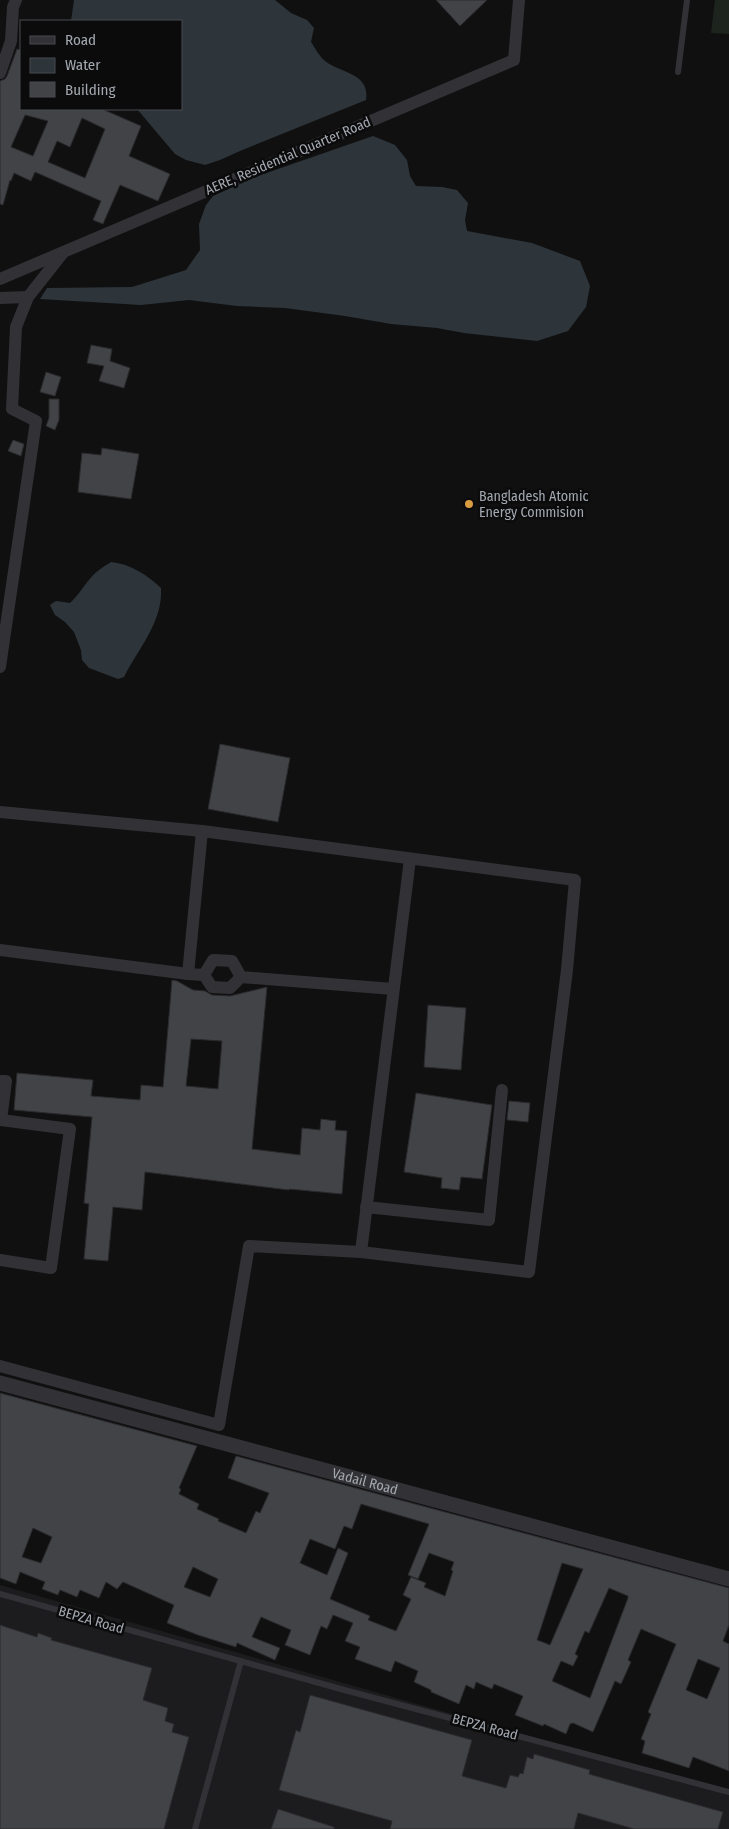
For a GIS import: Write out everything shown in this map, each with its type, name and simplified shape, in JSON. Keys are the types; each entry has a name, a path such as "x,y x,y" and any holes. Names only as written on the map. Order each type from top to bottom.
{"street":[{"path":"0,73 11,41 12,7 16,0"},
{"name":"AERE, Residential Quarter Road","path":"0,279 514,60 519,0"},
{"name":"AERE, Residential Quarter Road","path":"0,667 5,602 36,421 12,409 16,327 28,296 63,252"},
{"path":"0,298 28,296"},
{"path":"0,812 202,831 575,880 562,1009 529,1272 361,1252 249,1246 220,1425 0,1366"},
{"path":"188,974 202,831"},
{"path":"361,1252 410,859"},
{"path":"0,950 204,975"},
{"path":"204,975 213,960 232,961 241,977"},
{"path":"204,975 212,987 230,988 241,977 393,989"},
{"path":"0,1081 6,1082 1,1120 70,1129 51,1268 0,1260"},
{"path":"366,1207 489,1220 502,1090"},
{"name":"Vadail Road","path":"0,1383 729,1579"}],"lane":[{"path":"678,72 687,0"},
{"name":"BEPZA Road","path":"0,1594 348,1691 729,1792"},
{"path":"195,1829 241,1661"}],"shaded area":[{"path":"715,0 729,0 729,34 711,33"},
{"path":"0,1585 729,1793 729,1829 0,1829"}],"water":[{"path":"74,0 275,0 291,13 307,20 314,28 311,42 319,54 325,61 359,79 364,84 366,100 205,165 186,160 175,154 138,110 182,110 182,20 71,20"},
{"path":"373,136 395,145 407,160 410,176 416,186 442,187 457,190 468,203 465,220 467,231 532,243 580,261 590,286 586,307 568,331 537,341 391,324 285,308 237,306 189,300 141,305 40,299 47,288 132,287 186,270 200,250 199,224 206,205 213,196 255,177"},
{"path":"111,562 125,565 138,571 161,588 161,600 154,624 124,677 118,679 89,668 82,660 81,650 74,632 55,615 50,605 56,601 70,603 94,575"}],"building":[{"path":"436,0 487,0 460,26"},
{"path":"17,49 20,50 20,110 104,110 141,126 129,156 170,174 158,201 120,185 103,224 93,220 101,201 35,172 31,181 14,173 10,180 3,205 0,204 0,81 5,79","holes":["25,115 48,121 33,156 11,147","82,118 105,129 85,178 48,162 57,141 70,147"]},
{"path":"91,345 112,349 110,361 130,368 124,388 99,381 104,366 87,363"},
{"path":"46,372 61,377 55,396 40,392"},
{"path":"49,399 59,399 59,420 55,430 46,426 49,418"},
{"path":"13,440 24,444 21,456 8,451"},
{"path":"102,448 139,454 131,499 78,492 82,453 101,455"},
{"path":"220,744 290,758 278,822 208,809"},
{"path":"172,980 193,990 205,991 212,995 230,996 267,987 252,1149 300,1155 302,1128 320,1130 321,1119 336,1121 335,1130 347,1131 342,1194 289,1190 145,1172 142,1210 113,1207 108,1261 84,1259 89,1204 84,1203 92,1117 14,1110 17,1073 93,1080 91,1096 140,1100 141,1085 163,1087","holes":["191,1039 222,1041 218,1089 186,1086"]},
{"path":"428,1005 466,1008 461,1070 424,1067"},
{"path":"416,1093 492,1105 482,1179 461,1177 459,1190 441,1188 442,1178 404,1172"},
{"path":"509,1101 530,1103 528,1122 507,1120"},
{"path":"0,1393 197,1446 179,1488 181,1489 179,1494 199,1504 197,1509 219,1519 218,1521 246,1533 256,1511 260,1513 269,1493 228,1478 236,1456 729,1588 729,1625 723,1641 729,1644 729,1771 693,1757 689,1768 642,1753 645,1741 641,1739 651,1714 648,1712 676,1644 641,1629 628,1660 631,1662 621,1684 615,1681 593,1732 573,1723 570,1724 566,1734 544,1724 543,1726 515,1715 523,1696 494,1684 492,1689 476,1682 474,1689 466,1685 459,1704 431,1692 431,1690 414,1682 418,1671 395,1661 391,1672 355,1659 360,1647 345,1641 353,1623 333,1615 327,1629 321,1626 310,1655 285,1645 291,1630 261,1617 252,1637 280,1648 275,1660 237,1643 236,1647 167,1623 174,1605 123,1582 117,1589 106,1582 99,1598 80,1590 77,1597 60,1590 58,1595 42,1589 45,1582 20,1572 16,1584 0,1578","holes":["361,1504 429,1524 408,1575 418,1579 429,1553 454,1562 445,1596 424,1587 426,1583 411,1577 403,1595 411,1599 396,1631 368,1620 370,1616 330,1599 348,1553 338,1548 327,1575 300,1563 310,1539 335,1549 344,1526 352,1529","33,1528 52,1537 41,1563 22,1557","562,1563 583,1569 550,1645 537,1640","193,1567 218,1579 210,1597 184,1587","609,1588 628,1596 590,1698 552,1681 561,1661 573,1666 578,1656 575,1654 585,1631 589,1633","698,1659 720,1668 707,1699 686,1690"]},
{"path":"0,1625 37,1637 38,1633 52,1638 51,1640 152,1668 143,1700 168,1708 165,1721 174,1724 172,1732 189,1737 164,1829 0,1829"},
{"path":"310,1695 472,1740 462,1776 506,1788 510,1775 518,1777 520,1773 523,1774 527,1757 533,1759 534,1754 590,1770 589,1774 723,1812 718,1829 634,1829 578,1813 574,1829 390,1829 392,1821 279,1790 296,1730 300,1732"},
{"path":"278,1809 334,1827 334,1829 271,1829"}],"place":[{"name":"Bangladesh Atomic Energy Commision","path":"469,504"}]}
